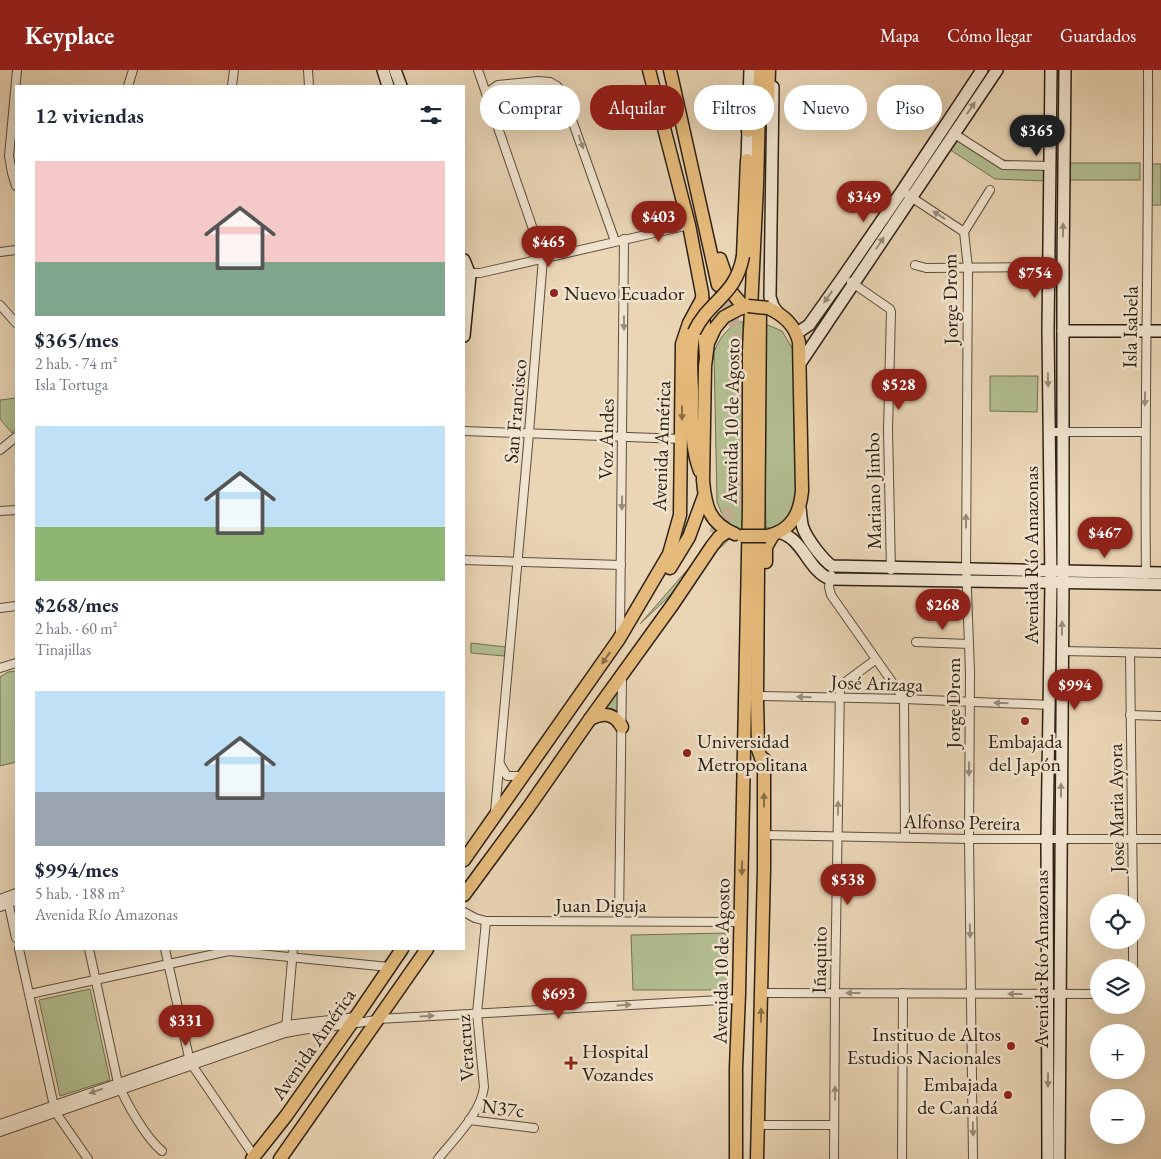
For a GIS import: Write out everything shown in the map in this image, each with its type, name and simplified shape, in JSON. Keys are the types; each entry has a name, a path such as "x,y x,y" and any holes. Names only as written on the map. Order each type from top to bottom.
{"main road":[{"path":"382,70 388,85"},
{"path":"395,70 400,85"},
{"path":"649,70 688,225 702,299 706,358"},
{"path":"670,70 674,85"},
{"path":"703,480 697,464 693,440 691,352 694,332 704,315 732,286 743,256 750,70"},
{"name":"Avenida 10 de Agosto","path":"760,70 760,85"},
{"name":"Avenida 10 de Agosto","path":"764,767 758,749 757,678 760,323 769,70"},
{"path":"773,70 770,297 773,310"},
{"path":"801,362 853,284 982,70"},
{"path":"797,333 809,325 843,277 953,133 997,70"},
{"name":"Avenida Río Amazonas","path":"1048,1159 1047,839 1051,576 1048,267 1051,70"},
{"name":"Avenida Río Amazonas","path":"1059,1159 1065,70"},
{"path":"684,128 726,279 734,297 746,307 773,310 790,323 797,333 801,362 802,491 800,508 801,523 806,535 827,563 832,566 892,574"},
{"path":"683,130 718,285"},
{"name":"Avenida 10 de Agosto","path":"736,1159 736,1068 750,434 749,351 759,130"},
{"path":"465,315 467,274"},
{"name":"Avenida América","path":"465,859 619,639 669,554 680,515 682,344 687,328 702,299"},
{"name":"Avenida 10 de Agosto","path":"744,764 740,744 743,591 741,554 735,534 713,518 708,510 704,496 703,480 706,358 710,338 720,322 728,314 746,307"},
{"path":"1063,331 1161,332"},
{"name":"Avenida América","path":"632,617 656,589 689,537 704,496"},
{"name":"Avenida 10 de Agosto","path":"757,1159 764,835 763,696 766,547 773,534 791,522 800,508"},
{"path":"465,894 528,808 719,536 773,534 791,537 819,572 830,579 892,574 1146,578 1161,573"},
{"path":"1146,578 1161,584"},
{"path":"622,673 631,652 660,612"},
{"path":"590,718 599,714 608,714 616,719 622,728"},
{"name":"Avenida América","path":"256,1158 401,950"},
{"name":"Avenida América","path":"280,1159 426,950"},
{"path":"751,1159 753,1083 760,1063"},
{"path":"736,1068 743,1085 743,1159"},
{"path":"274,1159 303,1126"}],"street":[{"path":"16,85 17,70"},
{"path":"128,85 132,70"},
{"path":"232,85 234,70"},
{"path":"308,70 309,85"},
{"name":"San Francisco","path":"478,70 483,85"},
{"name":"Isla Isabela","path":"1146,578 1145,432 1149,182 1148,70"},
{"path":"498,85 538,81 550,82 555,85"},
{"path":"15,92 9,156 15,183"},
{"name":"San Francisco","path":"495,814 543,258 499,130"},
{"path":"575,130 615,242"},
{"path":"953,133 1004,165 1051,166"},
{"path":"964,232 990,190"},
{"name":"Jorge Drom","path":"907,194 964,232 968,268 967,575 970,702 969,839 973,1159"},
{"path":"467,274 688,225"},
{"name":"Voz Andes","path":"619,639 622,622 624,239"},
{"path":"0,252 15,250"},
{"path":"914,265 926,268 1048,267"},
{"name":"Mariano Jimbo","path":"843,277 890,309 891,312 888,430 892,574"},
{"path":"0,305 15,322"},
{"path":"465,431 682,439"},
{"path":"1049,432 1145,432"},
{"path":"0,450 15,438"},
{"path":"0,511 15,510"},
{"path":"465,560 621,565"},
{"path":"832,566 829,587 831,595 904,699 905,837"},
{"path":"0,608 15,606"},
{"path":"916,642 969,644"},
{"path":"1062,651 1161,653"},
{"name":"Jose Maria Ayora","path":"1130,653 1134,839 1133,894"},
{"path":"839,698 840,688 844,683 876,660"},
{"path":"0,668 15,663"},
{"path":"619,921 622,673"},
{"name":"José Arizaga","path":"763,696 1050,705"},
{"name":"Iñaquito","path":"834,1159 839,698"},
{"path":"1130,715 1161,716"},
{"path":"500,764 507,776 524,776"},
{"name":"Alfonso Pereira","path":"764,835 969,839 1161,839"},
{"path":"0,907 8,900 15,933"},
{"name":"Juan Diguja","path":"465,913 486,921 740,922"},
{"name":"Veracruz","path":"438,1159 481,1104 484,1088 477,1013 486,921"},
{"path":"19,950 55,1109 88,1159"},
{"path":"89,950 120,1086 154,1144 162,1151"},
{"path":"166,950 190,1062 256,1158"},
{"path":"30,994 229,951 292,953 389,967"},
{"path":"286,1029 292,953"},
{"path":"761,993 1090,994"},
{"path":"902,1159 903,994"},
{"path":"0,1132 55,1109 286,1029 378,1019 739,999"},
{"path":"0,1124 55,1109"},
{"name":"N37c","path":"469,1120 534,1128"},
{"path":"758,1125 834,1125"}],"green space":[{"path":"960,134 1002,160 1047,164 1046,181 995,179 949,149"},
{"path":"1069,163 1140,163 1140,180 1069,180"},
{"path":"1152,164 1161,164 1161,205 1151,205"},
{"path":"739,322 743,322 747,433 746,527 741,528 640,624 729,522 722,514 717,502 714,352 724,334"},
{"path":"763,323 782,331 795,353 798,496 794,508 783,522 766,528"},
{"path":"990,376 1038,376 1037,412 990,411"},
{"path":"15,398 15,429 12,433 0,419 0,400"},
{"path":"471,643 506,647 504,656 471,653"},
{"path":"15,671 15,762 0,766 0,677 8,672"},
{"path":"617,688 617,717 601,712"},
{"path":"726,933 726,990 633,990 631,935"},
{"path":"90,989 110,1080 60,1096 39,1000"}],"tunnel":[{"path":"714,534 738,500 741,492 743,414 740,353 736,327 719,289"}],"place":[{"name":"Nuevo Ecuador","path":"554,293"},
{"name":"Embajada del Japón","path":"1025,721"},
{"name":"Universidad Metropolitana","path":"687,753"},
{"name":"Instituo de Altos Estudios Nacionales","path":"1011,1046"},
{"name":"Hospital Vozandes","path":"571,1063"},
{"name":"Embajada de Canadá","path":"1008,1095"}]}
